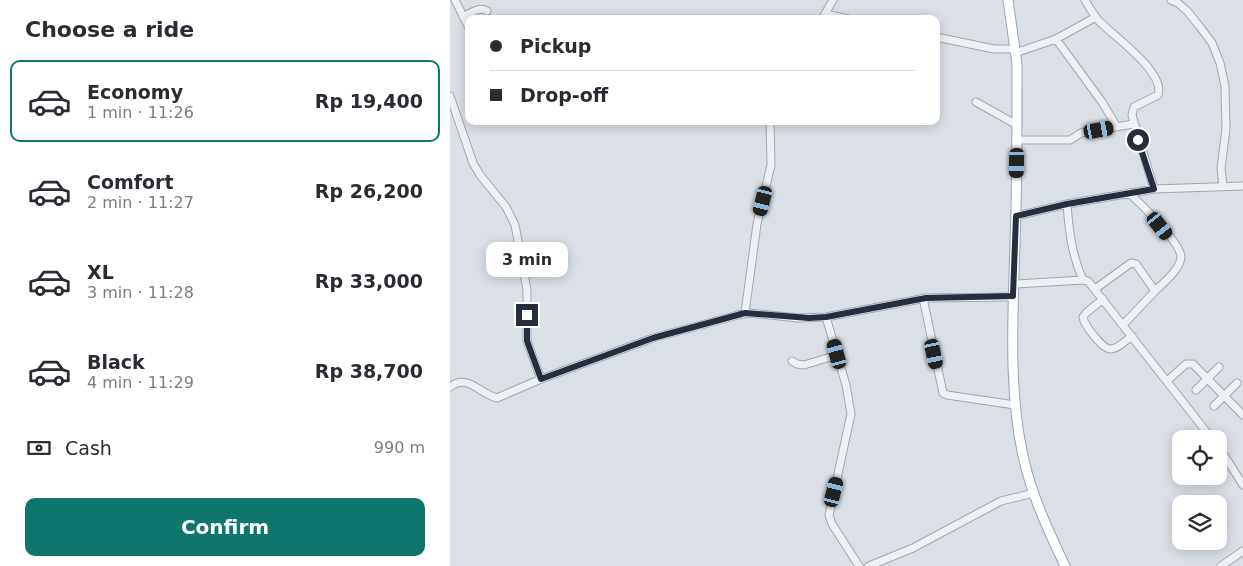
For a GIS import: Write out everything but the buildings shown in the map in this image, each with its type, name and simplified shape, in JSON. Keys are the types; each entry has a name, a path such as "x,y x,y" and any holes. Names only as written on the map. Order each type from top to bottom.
{"main road":[{"path":"1008,0 1015,51 1017,84 1013,296 1016,417 1024,461 1034,493 1065,566"}],"street":[{"path":"455,0 465,21"},
{"path":"825,15 833,0"},
{"path":"1085,0 1096,17 1135,53 1158,82 1159,91 1156,96 1136,106 1133,109 1132,115 1133,124 1154,189"},
{"path":"1171,0 1178,3 1188,12 1200,27 1212,44 1220,63 1224,86 1226,129 1221,168 1223,187"},
{"path":"467,15 483,8 487,11"},
{"path":"940,38 994,49 1015,51 1056,39 1096,17"},
{"path":"1056,39 1102,102 1116,127"},
{"path":"450,96 473,163 480,175 510,213 515,226 527,290 527,341 541,379"},
{"path":"976,102 1017,125"},
{"path":"1017,140 1070,140 1081,133 1133,124"},
{"path":"745,313 757,224 771,165 770,125"},
{"path":"1016,216 1067,204 1154,189 1243,186"},
{"path":"1123,325 1175,270 1181,259 1181,254 1170,238 1129,193"},
{"path":"1067,204 1072,246 1076,265 1083,280"},
{"path":"1095,289 1134,263 1155,292"},
{"path":"1014,284 1088,281 1205,430"},
{"path":"450,387 456,382 463,381 497,398 541,379 660,336 745,313 798,318 826,317 923,298 1013,296"},
{"path":"923,298 943,393 947,396 1015,405"},
{"path":"1103,299 1083,317 1085,324 1105,347 1109,349 1114,349 1132,336"},
{"path":"826,317 848,394 851,414 829,515 832,524 859,566"},
{"path":"792,360 797,364 804,365 837,354"},
{"path":"1167,381 1188,363 1193,364 1243,415"},
{"path":"1196,390 1219,366"},
{"path":"1214,406 1237,383"},
{"path":"1227,460 1243,485"},
{"path":"869,566 913,548 1000,501 1034,493"},
{"path":"1221,566 1243,551"}],"route":[{"path":"527,315 527,341 541,379 653,338 745,313 798,318 826,317 916,299 1013,296 1016,216 1067,204 1154,189 1138,140"}]}
